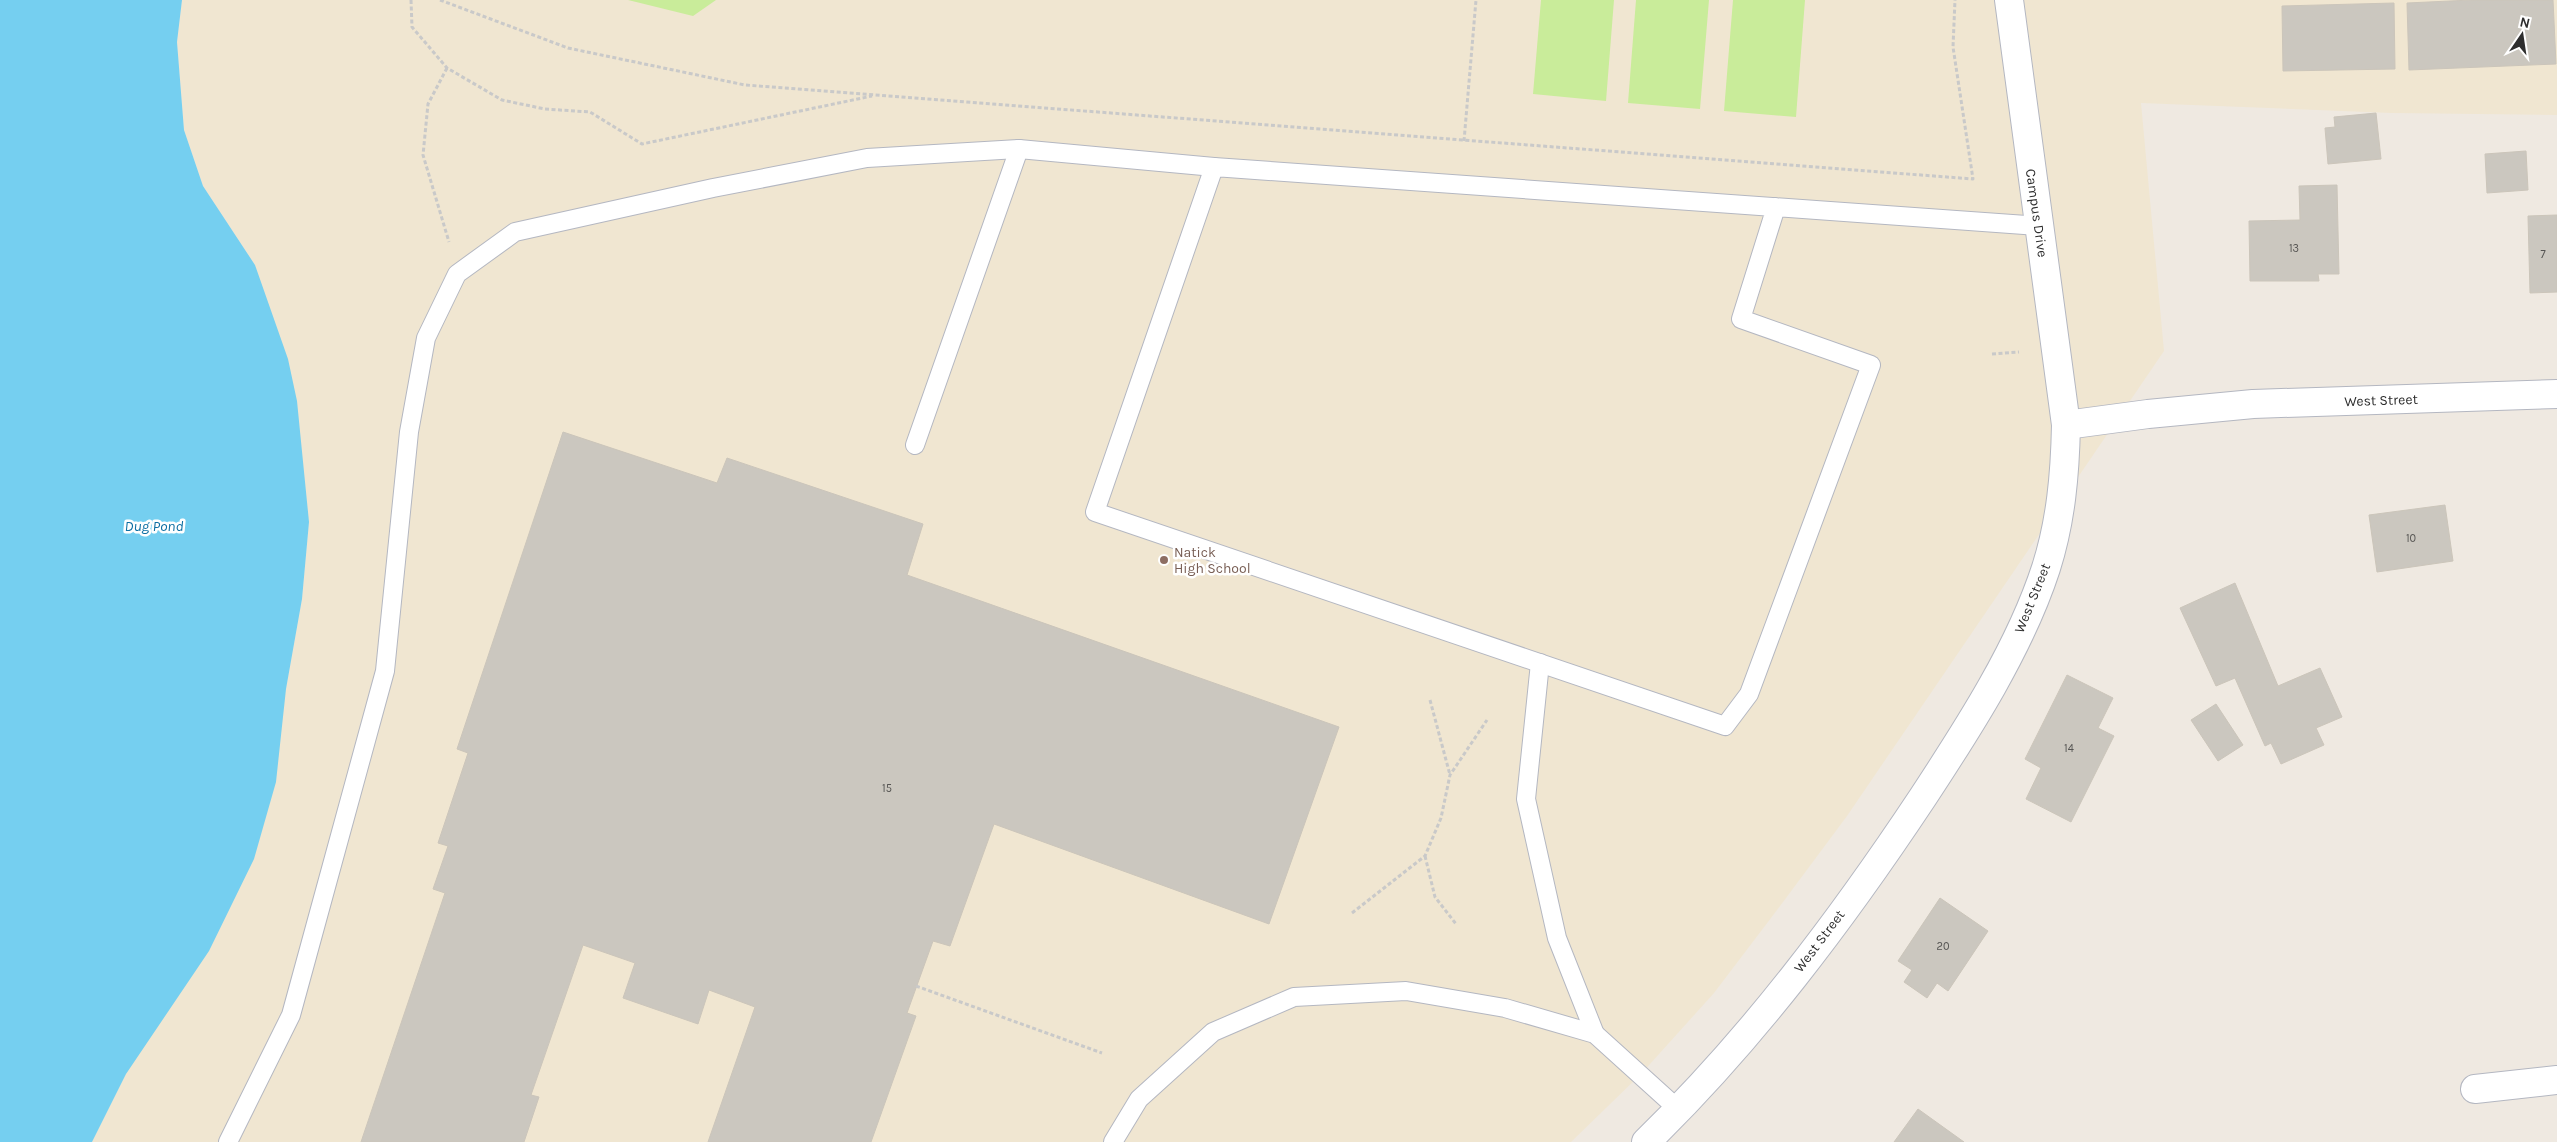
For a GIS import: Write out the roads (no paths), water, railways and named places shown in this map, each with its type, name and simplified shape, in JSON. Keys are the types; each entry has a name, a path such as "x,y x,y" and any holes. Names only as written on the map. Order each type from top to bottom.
{"street":[{"name":"Campus Drive","path":"2009,0 2066,425"},
{"name":"West Street","path":"1646,1142 1679,1110 1754,1027 1890,846 1952,753 2025,620 2046,568 2058,522 2065,472 2066,425 2148,414 2253,404 2557,394"},
{"path":"2475,1089 2557,1080"}],"lane":[{"path":"228,1142 291,1015 385,671 409,432 426,338 457,274 515,232 713,188 867,158 1019,149 1214,167 2039,226"},
{"path":"914,446 1019,149"},
{"path":"1214,167 1095,512 1726,726 1749,694 1871,366 1741,319 1776,207"},
{"path":"1540,663 1526,800 1557,938 1595,1034"},
{"path":"1113,1142 1139,1099 1213,1032 1294,997 1406,991 1505,1008 1595,1034 1679,1110"}],"water":[{"name":"Dug Pond","path":"0,0 182,0 177,42 184,130 203,186 255,265 288,359 297,401 309,522 302,599 286,689 276,782 254,859 209,951 126,1074 92,1142 0,1142"}],"place":[{"name":"Natick High School","path":"1164,560"}]}
